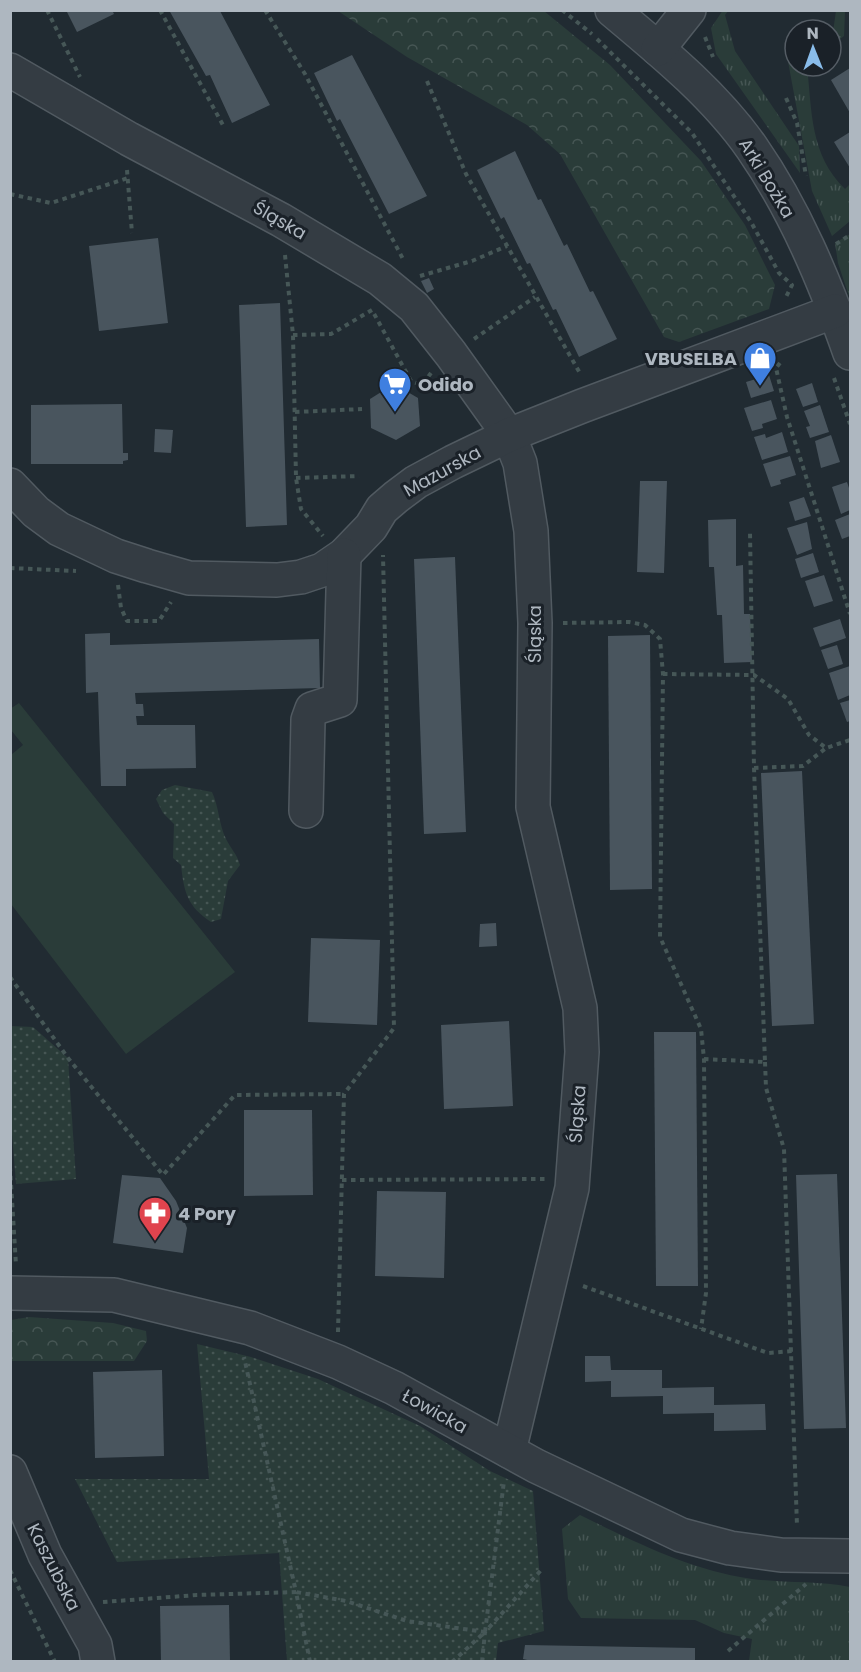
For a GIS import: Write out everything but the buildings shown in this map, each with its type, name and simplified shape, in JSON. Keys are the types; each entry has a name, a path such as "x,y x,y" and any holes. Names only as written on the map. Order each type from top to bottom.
{"street":[{"name":"Arki Bożka","path":"612,10 658,49 709,99 751,147 821,274 835,311 841,363"},
{"path":"658,49 689,10"},
{"name":"Śląska","path":"10,70 129,138 281,220 380,279 414,307 509,435 526,488 535,623 533,807 580,1008 582,1052 573,1179 507,1461"},
{"name":"Mazurska","path":"10,485 36,512 59,529 116,556 189,578 277,580 322,570 337,549 371,527 382,509 416,482 509,435 835,311"},
{"path":"306,811 308,720 312,709 340,700 337,549"},
{"name":"Łowicka","path":"13,1280 114,1295 250,1328 385,1383 507,1461 681,1535 730,1548 781,1555 850,1556"},
{"name":"Kaszubska","path":"10,1472 45,1555 95,1645 98,1662"}],"path":[{"path":"47,10 80,76 78,84"},
{"path":"160,10 224,127"},
{"path":"265,10 305,74 407,267"},
{"path":"562,10 637,75 692,133 751,222 779,273 792,285 783,307"},
{"path":"427,81 466,174 585,380"},
{"path":"786,98 797,123 807,186"},
{"path":"125,160 132,233"},
{"path":"10,194 51,203 128,178"},
{"path":"830,239 834,245 850,235"},
{"path":"413,278 472,261 507,246"},
{"path":"285,252 293,336 296,478 302,509 337,549"},
{"path":"465,344 535,297"},
{"path":"293,336 332,334 372,310 411,381 422,385 434,369"},
{"path":"783,359 776,368 787,417 850,614"},
{"path":"841,363 850,424"},
{"path":"295,412 362,409"},
{"path":"296,478 359,476"},
{"path":"338,1344 344,1094 394,1028 382,509"},
{"path":"750,533 754,768 766,1088 784,1149 797,1528"},
{"path":"10,568 79,571"},
{"path":"119,580 121,608 127,621 159,621 174,597"},
{"path":"535,623 629,622 645,625 660,639 663,674 660,937 701,1029 704,1059 706,1293 701,1329"},
{"path":"663,674 754,675 788,699 809,735 826,748"},
{"path":"754,768 803,766 826,748 850,740"},
{"path":"10,978 68,1058 163,1175 235,1095 344,1094"},
{"path":"704,1059 765,1062"},
{"path":"10,1167 13,1280"},
{"path":"342,1180 573,1179"},
{"path":"583,1286 768,1353 792,1352"},
{"path":"251,1353 243,1351 310,1662"},
{"path":"482,1662 507,1461"},
{"path":"452,1662 485,1632 543,1568"},
{"path":"10,1570 55,1662"},
{"path":"728,1651 802,1590 811,1576"},
{"path":"72,1604 197,1595 296,1592 346,1601 407,1621 485,1632"}],"green space":[{"path":"723,10 728,11 725,15 735,51 799,146 800,173 716,54 711,28"},
{"path":"338,11 544,11 610,65 701,161 745,225 775,285 769,309 679,342 664,337 560,154 527,125 407,57"},
{"path":"836,11 845,11 843,37 843,18 835,18"},
{"path":"791,78 808,78 812,116 819,147 834,176 845,189 850,184 850,221 832,236 812,191"},
{"path":"850,234 850,299 838,263 835,243"},
{"path":"19,703 235,972 126,1054 11,904 11,755 23,745 11,730 10,709"},
{"path":"175,785 212,792 224,834 239,861 240,865 228,881 221,919 211,922 192,904 185,891 181,865 173,858 174,824 163,813 156,799 162,790"},
{"path":"10,1026 33,1027 68,1058 76,1179 16,1184 10,1109"},
{"path":"29,1317 113,1323 146,1331 147,1341 134,1361 11,1361 11,1320"},
{"path":"197,1344 251,1357 318,1379 420,1426 490,1471 533,1491 544,1631 498,1643 496,1661 287,1661 279,1553 117,1562 75,1479 209,1479"},
{"path":"580,1515 658,1552 699,1567 753,1579 850,1587 850,1661 749,1661 752,1639 724,1633 695,1620 581,1618 568,1599 562,1529"}],"place":[{"name":"VBUSELBA","path":"760,387"},
{"name":"Odido","path":"395,413"},
{"name":"4 Pory","path":"155,1242"}]}
